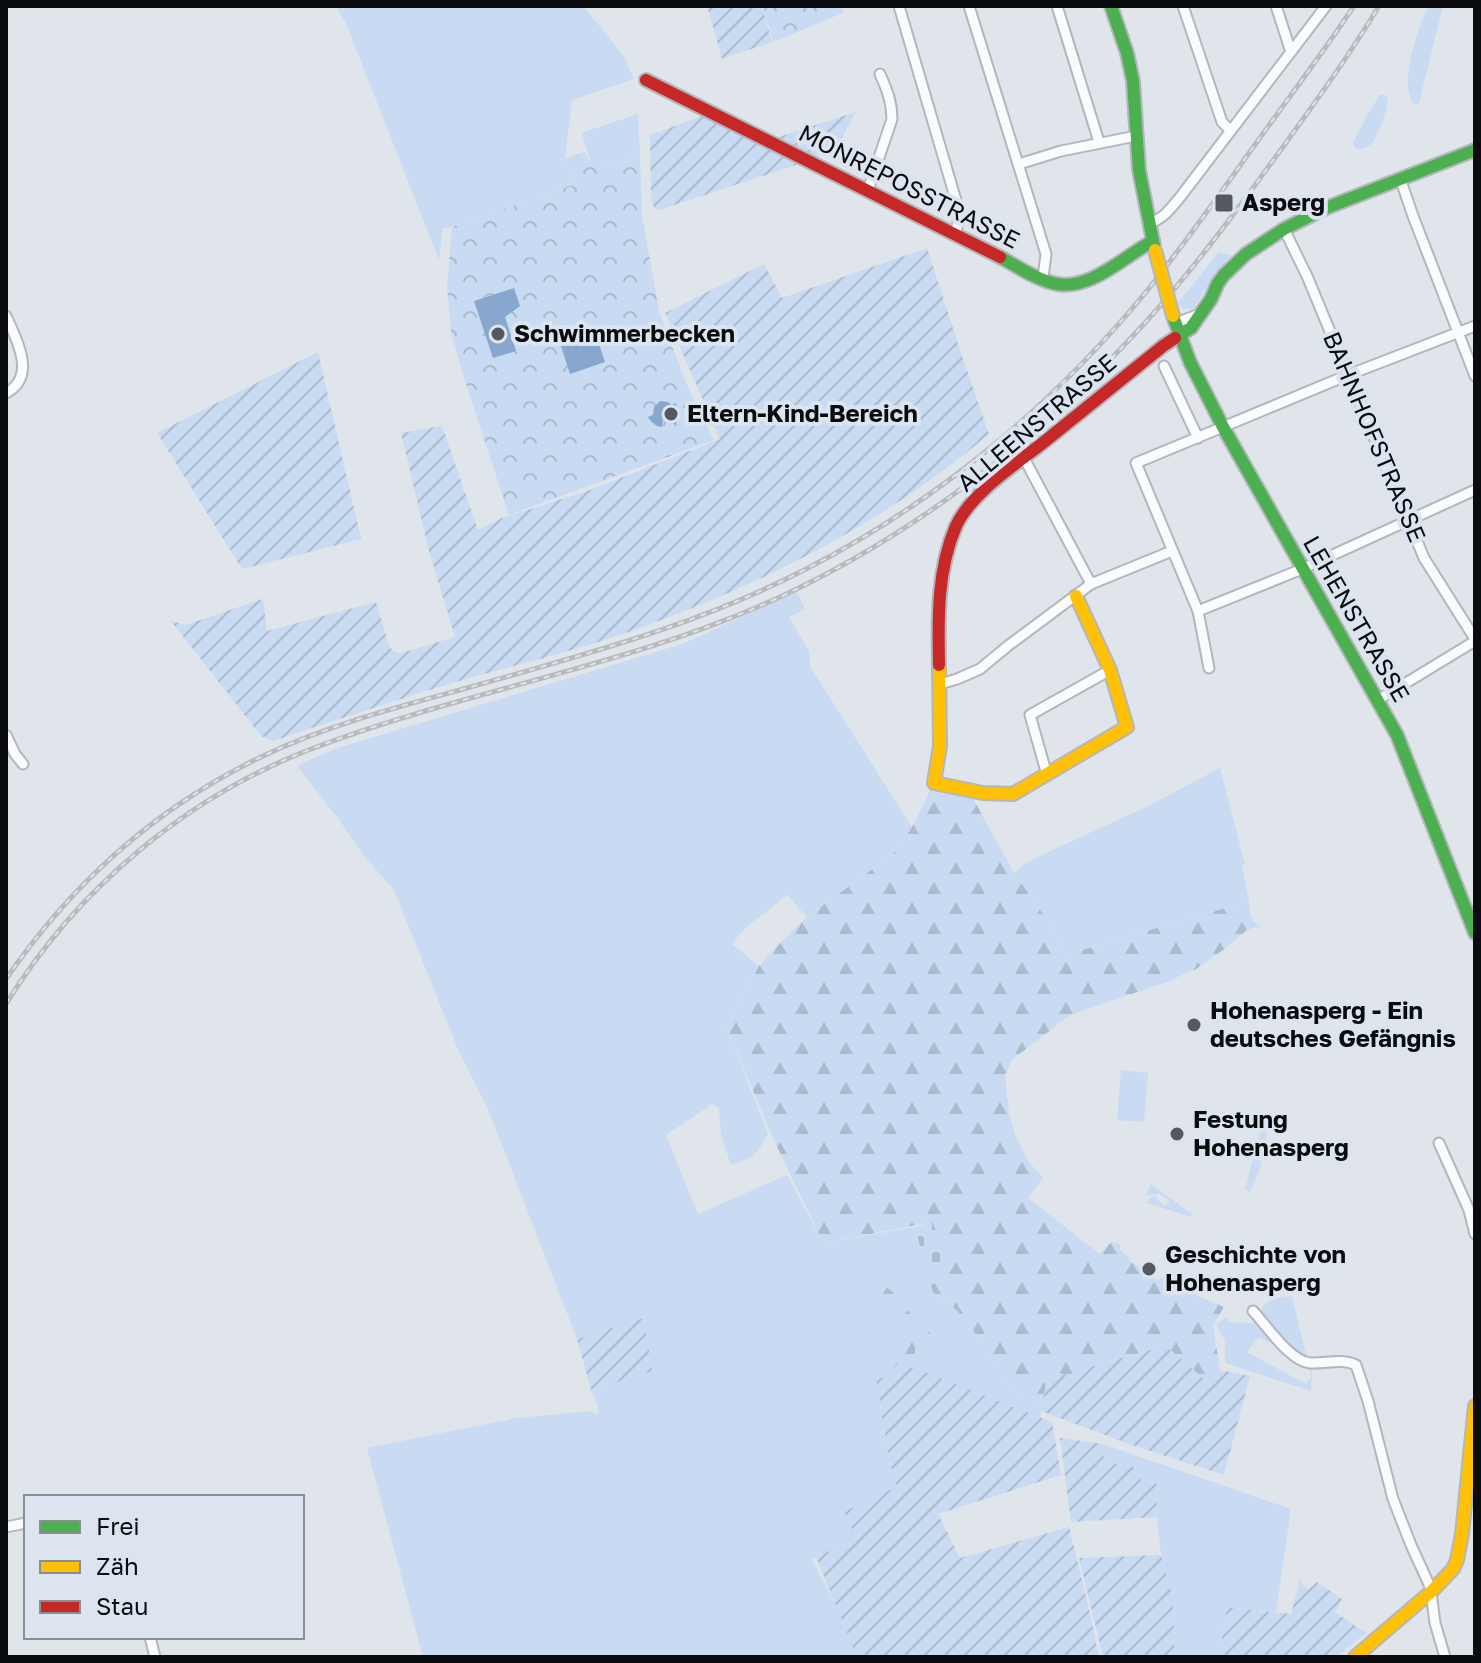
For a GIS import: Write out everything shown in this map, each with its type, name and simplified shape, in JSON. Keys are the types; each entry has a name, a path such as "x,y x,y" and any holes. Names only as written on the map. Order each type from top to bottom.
{"street":[{"path":"899,6 960,214 955,235"},
{"path":"969,6 1046,254 1043,278"},
{"path":"1057,6 1099,142"},
{"name":"LEHENSTRASSE","path":"1111,6 1133,81 1136,136 1148,223 1190,362 1223,427 1397,735 1475,933"},
{"path":"1183,6 1222,122 1230,130"},
{"path":"1276,6 1291,52"},
{"path":"1148,223 1163,217 1326,6"},
{"path":"868,190 892,119 889,94 880,74"},
{"name":"MONREPOSSTRASSE","path":"646,80 1057,284 1073,285 1086,281 1154,245"},
{"path":"1019,164 1099,142 1136,136"},
{"name":"ALLEENSTRASSE","path":"1047,775 1009,795 934,783 938,770 941,724 940,591 945,563 958,524 975,499 1163,346 1177,325 1195,323 1218,283 1246,254 1284,229 1332,205 1475,150"},
{"path":"1400,178 1475,376"},
{"name":"BAHNHOFSTRASSE","path":"1284,229 1307,276 1424,558 1475,640"},
{"path":"6,316 18,340 23,377 15,388 6,393"},
{"path":"1209,668 1198,611 1136,463 1475,326"},
{"path":"1164,366 1198,438"},
{"path":"1024,458 1091,584"},
{"path":"1198,611 1302,569 1475,490"},
{"path":"940,684 980,669 1091,584 1172,551"},
{"path":"1076,596 1110,670 1127,727 1047,775 1030,715 1110,670"},
{"path":"1378,700 1475,640"},
{"path":"6,735 23,764"},
{"path":"1439,1143 1469,1210 1475,1234"},
{"path":"1253,1311 1295,1358 1310,1363 1334,1361 1356,1365 1393,1499 1431,1591 1435,1623 1445,1657"},
{"path":"1355,1657 1453,1569 1460,1552 1475,1406"}],"green space":[{"path":"335,6 584,7 623,55 634,79 572,100 565,159 573,185 443,228 439,260 345,21"},
{"path":"707,6 762,6 772,42 722,59"},
{"path":"763,6 841,6 843,13 773,42"},
{"path":"1429,6 1443,6 1416,105 1409,92 1409,71 1418,31"},
{"path":"1380,95 1388,98 1377,135 1368,146 1354,147 1353,143"},
{"path":"856,112 840,141 811,161 772,139"},
{"path":"638,114 640,155 598,169 594,159 590,160 582,135 584,132"},
{"path":"705,115 802,163 655,209 651,199 650,135"},
{"path":"585,152 588,160 594,158 598,169 640,155 642,216 660,315 687,385 714,440 509,515 451,332 447,287 452,227 573,185 565,159"},
{"path":"927,248 989,434 951,465 870,520 785,567 629,632 421,693 273,741 261,736 171,621 185,625 263,599 267,631 376,602 393,651 401,653 455,637 429,551 401,433 442,426 478,530 502,518 590,490 720,439 665,313 764,264 782,298"},
{"path":"1219,252 1232,255 1193,309 1184,309 1178,303"},
{"path":"318,352 361,539 242,569 157,433"},
{"path":"797,592 805,609 789,617 809,651 811,668 912,827 896,852 807,917 787,895 743,930 732,944 759,966 726,1026 768,1134 757,1152 731,1165 721,1135 719,1108 712,1104 666,1135 698,1214 787,1175 823,1243 915,1227 934,1294 958,1312 1012,1386 1041,1411 1040,1418 915,1370 876,1379 889,1459 898,1487 845,1512 857,1539 812,1560 837,1607 857,1657 423,1657 367,1448 516,1418 590,1411 598,1414 591,1390 651,1371 644,1319 577,1339 488,1109 459,1052 394,890 364,856 297,766 334,749 682,644"},
{"path":"1220,768 1245,864 1242,864 1249,901 1065,955 1055,931 1014,873 1029,861 1148,806"},
{"path":"934,783 969,791 1014,873 1055,931 1065,955 1249,901 1251,917 1262,928 1247,930 1196,969 1070,1015 1013,1059 1005,1075 1009,1113 1015,1134 1028,1161 1043,1178 1028,1198 1100,1254 1111,1242 1120,1244 1120,1250 1130,1261 1157,1281 1165,1275 1186,1291 1224,1307 1213,1325 1220,1370 1210,1385 1166,1346 1068,1375 1057,1373 1047,1379 1041,1411 1012,1386 958,1312 934,1294 930,1284 948,1279 933,1222 823,1243 771,1134 726,1026 759,966 781,942 807,917 896,852"},
{"path":"1121,1070 1148,1073 1144,1122 1117,1120"},
{"path":"1262,1125 1268,1130 1260,1168 1250,1192 1245,1189"},
{"path":"1151,1184 1193,1217 1147,1203 1155,1196 1165,1206 1169,1201 1160,1194 1145,1195"},
{"path":"933,1222 949,1279 930,1284 915,1227"},
{"path":"852,1264 864,1276 891,1290 922,1328 930,1333 931,1343 922,1346 915,1344 912,1362 899,1356 900,1342 895,1338 901,1329 880,1303 869,1295"},
{"path":"1292,1296 1307,1359 1281,1338 1261,1311 1270,1301"},
{"path":"1226,1317 1230,1322 1254,1323 1255,1319 1281,1348 1259,1337 1247,1352 1306,1384 1311,1378 1312,1369 1311,1391 1225,1363 1225,1341 1216,1325"},
{"path":"644,1318 652,1371 591,1390 577,1339"},
{"path":"1166,1346 1210,1384 1220,1370 1250,1376 1224,1475 1041,1411 1047,1379 1057,1373 1068,1375"},
{"path":"898,1362 1052,1422 1061,1475 938,1514 960,1558 1069,1527 1099,1657 857,1657 816,1557 857,1539 844,1512 897,1487 889,1459 876,1379 886,1377"},
{"path":"1060,1438 1103,1444 1104,1461 1138,1468 1138,1479 1156,1482 1157,1517 1071,1522"},
{"path":"1103,1444 1291,1509 1276,1612 1227,1607 1219,1657 1175,1657 1173,1597 1161,1555 1156,1482 1137,1479 1138,1468 1104,1461"},
{"path":"1161,1555 1173,1597 1175,1657 1103,1657 1079,1558"},
{"path":"1300,1580 1308,1590 1317,1582 1342,1599 1335,1612 1366,1633 1336,1657 1219,1657 1227,1607 1291,1614"}],"water":[{"name":"Schwimmerbecken","path":"514,288 520,306 505,317 516,351 493,358 474,301"},
{"path":"593,326 605,362 570,374 558,337"},
{"name":"Eltern-Kind-Bereich","path":"660,401 675,403 679,414 675,425 664,415 662,427 648,417 653,415 654,407"}],"railway":[{"path":"6,979 59,911 120,850 188,798 225,776 263,756 338,726 598,650 725,606 856,542 948,481 991,447 1072,373 1146,292 1354,6"},
{"path":"6,1004 34,962 100,886 138,852 220,793 265,769 369,728 605,660 723,621 831,571 880,543 975,478 1063,405 1162,303 1280,151 1379,6"}],"traffic: fast":[{"path":"1111,6 1133,81 1139,170 1154,246"},
{"path":"1175,338 1191,328 1224,275 1246,254 1284,229 1326,208 1475,150"},
{"path":"1000,257 1043,280 1070,284 1095,277 1153,241"},
{"path":"1173,316 1190,362 1223,427 1397,735 1475,933"}],"traffic: slow":[{"path":"1155,250 1173,316"},
{"path":"939,665 940,746 934,783 983,793 1013,794 1127,727 1110,670 1076,596"},
{"path":"1355,1657 1453,1569 1462,1534 1475,1406"}],"traffic: jam":[{"path":"646,80 1000,257"},
{"path":"939,665 942,577 950,543 963,514 995,480 1175,338"}],"place":[{"name":"Asperg","path":"1224,203"},
{"name":"Schwimmerbecken","path":"498,334"},
{"name":"Eltern-Kind-Bereich","path":"671,414"},
{"name":"Hohenasperg - Ein deutsches Gefängnis","path":"1194,1025"},
{"name":"Festung Hohenasperg","path":"1177,1134"},
{"name":"Geschichte von Hohenasperg","path":"1149,1269"}]}
